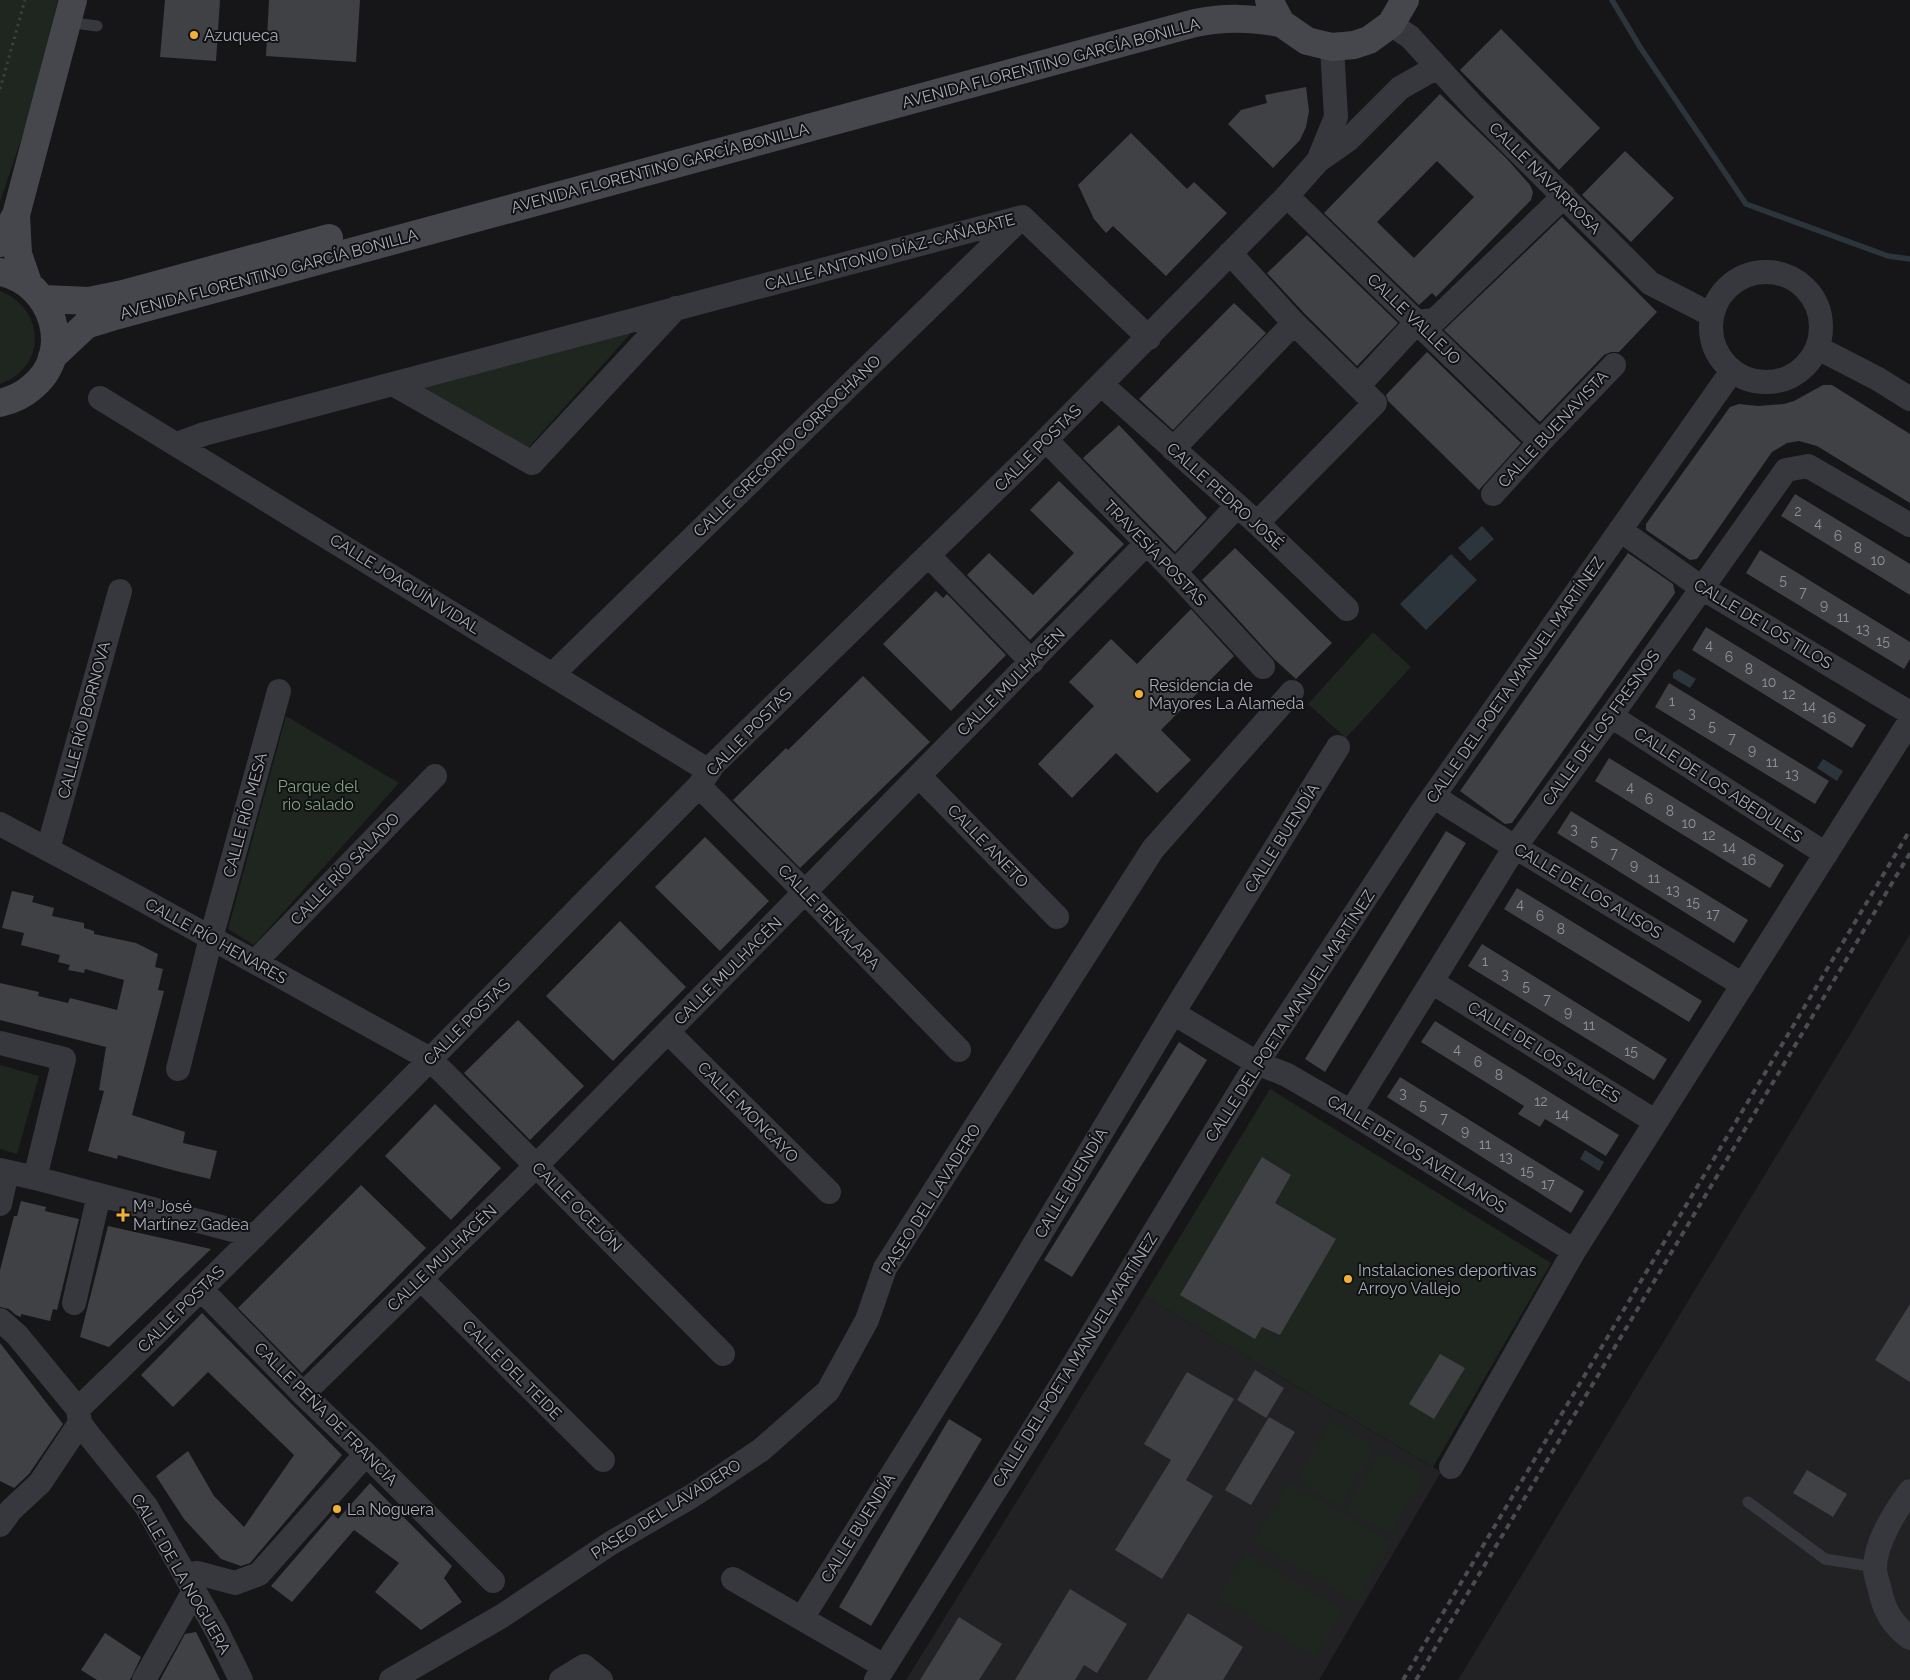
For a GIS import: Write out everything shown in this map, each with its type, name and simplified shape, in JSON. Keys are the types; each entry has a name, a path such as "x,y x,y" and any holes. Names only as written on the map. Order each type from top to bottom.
{"street":[{"name":"AVENIDA FLORENTINO GARCÍA BONILLA","path":"36,291 89,301 123,294 1208,0"},
{"path":"1275,11 1307,41 1332,47 1354,45 1369,40 1391,24 1405,0"},
{"path":"0,403 18,398 33,387 44,374 52,357 55,337 52,318 36,291 16,242 16,215 70,11"},
{"name":"AVENIDA FLORENTINO GARCÍA BONILLA","path":"52,357 86,324 1195,24 1216,19 1275,11"},
{"name":"CALLE NAVARROSA","path":"1391,24 1410,37 1437,68 1650,283 1712,315"},
{"name":"CALLE POSTAS","path":"4,1512 40,1482 79,1416 201,1289 430,1059 704,778 713,765 1102,385 1287,196 1318,161 1336,117 1332,47"},
{"path":"1318,161 1348,140 1400,88 1437,68"},
{"name":"CALLE VALLEJO","path":"1287,196 1540,442"},
{"path":"1358,386 1417,322 1435,320 1564,196"},
{"path":"0,243 16,215"},
{"name":"CALLE ANTONIO DÍAZ-CAÑABATE","path":"177,444 204,434 1022,217 1149,338"},
{"name":"CALLE GREGORIO CORROCHANO","path":"553,674 1022,217"},
{"path":"1230,253 1294,324 1375,403 1257,524"},
{"path":"0,272 10,274 36,291"},
{"path":"1765,272 1783,274 1799,282 1812,295 1820,312 1822,330 1818,348 1810,363 1796,374 1781,381 1764,383 1747,379 1732,371 1721,360 1714,346 1711,331 1712,315 1719,298 1731,284 1747,275 1765,272"},
{"path":"393,384 532,463 676,308"},
{"path":"1174,449 1294,324"},
{"path":"1818,348 1878,379 1910,399"},
{"name":"CALLE BUENAVISTA","path":"1493,494 1614,365"},
{"name":"CALLE DEL POETA MANUEL MARTÍNEZ","path":"880,1673 1052,1400 1257,1063 1434,795 1732,371"},
{"name":"CALLE PEDRO JOSÉ","path":"1102,385 1238,506 1347,609"},
{"name":"CALLE JOAQUÍN VIDAL","path":"100,398 553,674 704,778"},
{"name":"TRAVESÍA POSTAS","path":"1046,440 1175,572 1263,667"},
{"name":"CALLE DE LOS FRESNOS","path":"1350,1112 1514,847 1611,716 1786,470 1808,466 1910,525"},
{"path":"1175,572 1238,506"},
{"name":"CALLE DE LOS TILOS","path":"1620,530 1702,588 1910,713"},
{"name":"CALLE MULHACÉN","path":"304,1394 536,1166 1032,662 1146,543"},
{"path":"928,556 1032,662"},
{"name":"CALLE RÍO BORNOVA","path":"48,849 120,591"},
{"name":"CALLE RÍO MESA","path":"178,1069 211,938 279,691"},
{"name":"PASEO DEL LAVADERO","path":"391,1680 502,1616 611,1542 707,1486 761,1450 828,1391 867,1320 885,1268 1153,849 1292,692"},
{"name":"CALLE DE LOS ABEDULES","path":"1611,716 1826,854"},
{"path":"1451,1467 1574,1252 1910,721"},
{"name":"CALLE BUENDÍA","path":"802,1618 987,1323 1173,1013 1338,747"},
{"name":"CALLE RÍO SALADO","path":"255,962 435,776"},
{"name":"CALLE ANETO","path":"919,776 1058,917"},
{"name":"CALLE PEÑALARA","path":"704,778 805,892 959,1050"},
{"name":"CALLE DE LOS ALISOS","path":"1434,795 1514,847 1743,985"},
{"name":"CALLE RÍO HENARES","path":"0,824 430,1059"},
{"name":"CALLE DE LOS SAUCES","path":"1432,982 1656,1122"},
{"name":"CALLE DE LOS AVELLANOS","path":"1173,1013 1257,1063 1287,1075 1350,1112 1574,1252"},
{"name":"CALLE MONCAYO","path":"668,1032 829,1192"},
{"path":"0,1043 64,1059 35,1178"},
{"name":"CALLE OCEJÓN","path":"430,1059 723,1354"},
{"path":"0,1204 4,1171 255,1236"},
{"path":"74,1303 99,1195"},
{"name":"CALLE DEL TEIDE","path":"421,1279 603,1460"},
{"name":"CALLE PEÑA DE FRANCIA","path":"201,1289 493,1581"},
{"name":"CALLE DE LA NOGUERA","path":"0,1320 17,1334 146,1506 217,1631 241,1680"},
{"path":"144,1680 190,1583 198,1573 235,1583 258,1574 366,1454"},
{"path":"1910,1491 1882,1537 1875,1567 1883,1606 1892,1621 1910,1638"},
{"path":"733,1579 802,1618 880,1673"},
{"path":"561,1680 584,1666 600,1680"}],"lane":[{"path":"70,11 97,26"},
{"path":"1748,1502 1825,1559 1875,1567"}],"path":[{"path":"0,89 24,0"}],"shaded area":[{"path":"1482,526 1494,539 1470,561 1458,548"},
{"path":"1451,554 1477,580 1426,630 1400,604"},
{"path":"1679,669 1696,679 1690,688 1673,678 1673,673"},
{"path":"1823,759 1843,771 1837,781 1817,768"},
{"path":"1910,934 1910,1680 1458,1680 1854,1028"},
{"path":"1585,1150 1604,1162 1599,1171 1580,1159"},
{"path":"1144,1296 1441,1472 1319,1680 906,1680"}],"green space":[{"path":"0,0 58,0 27,122 0,202"},
{"path":"0,291 15,299 26,311 33,324 35,338 33,352 26,365 15,376 0,384"},
{"path":"632,332 528,448 417,388"},
{"path":"1373,632 1411,667 1346,738 1308,704"},
{"name":"Parque del rio salado","path":"286,716 399,783 254,945 228,929"},
{"path":"0,1065 39,1076 17,1154 0,1149"},
{"name":"Instalaciones deportivas Arroyo Vallejo","path":"1270,1089 1551,1263 1433,1467 1144,1296"},
{"path":"1331,1421 1376,1447 1340,1507 1296,1480"},
{"path":"1381,1450 1425,1476 1390,1535 1345,1509"},
{"path":"1288,1482 1392,1542 1357,1602 1253,1542"},
{"path":"1245,1552 1343,1610 1315,1657 1217,1599"}],"building":[{"path":"165,0 220,0 216,61 160,57"},
{"path":"269,0 360,0 356,62 266,56"},
{"path":"1501,29 1600,128 1559,170 1460,70"},
{"path":"1306,87 1309,111 1306,127 1300,140 1273,168 1228,124 1241,110 1267,103 1265,95"},
{"path":"1440,94 1507,159 1530,185 1533,192 1531,200 1436,297 1432,293 1419,305 1324,213","holes":["1437,161 1474,197 1414,258 1377,222"]},
{"path":"1131,133 1187,189 1194,182 1227,213 1166,276 1113,226 1106,233 1094,219 1078,185"},
{"path":"1625,151 1674,198 1631,242 1582,195"},
{"path":"1562,217 1657,312 1619,352 1611,352 1604,355 1540,422 1444,330"},
{"path":"1307,235 1398,323 1357,366 1267,273"},
{"path":"1234,303 1266,333 1173,430 1139,399"},
{"path":"1427,352 1521,443 1479,490 1388,401 1386,395"},
{"path":"1823,385 1832,385 1910,434 1910,503 1817,446 1799,441 1787,443 1772,452 1697,559 1690,560 1646,530 1646,524 1730,407 1739,404 1758,406 1784,404 1794,401"},
{"path":"1119,425 1207,518 1175,552 1083,458"},
{"path":"1059,481 1124,544 1030,640 967,575 989,553 1033,595 1074,553 1030,510"},
{"path":"1795,494 1910,564 1910,595 1781,516"},
{"path":"1235,548 1332,643 1296,679 1274,659 1202,580"},
{"path":"1760,550 1910,642 1910,659 1904,669 1746,573"},
{"path":"1628,553 1673,584 1675,593 1512,823 1505,824 1460,791"},
{"path":"936,591 943,598 947,594 1006,655 951,711 883,644"},
{"name":"Residencia de Mayores La Alameda","path":"1191,609 1234,656 1161,730 1191,760 1157,793 1116,753 1072,798 1038,764 1094,706 1069,682 1111,639 1137,664"},
{"path":"1706,627 1866,725 1852,748 1692,650"},
{"path":"863,676 930,742 800,868 733,800 786,748 788,750"},
{"path":"1669,683 1829,781 1815,804 1655,707"},
{"path":"1609,758 1784,865 1770,888 1595,781"},
{"path":"1571,811 1748,920 1734,943 1557,833"},
{"path":"1446,831 1466,843 1325,1072 1305,1059"},
{"path":"705,837 769,901 720,951 655,887"},
{"path":"1517,888 1702,1001 1689,1022 1504,909"},
{"path":"12,891 34,896 32,902 54,908 52,916 84,923 84,928 94,931 94,934 136,943 158,954 155,967 163,969 158,990 164,991 132,1115 185,1132 183,1143 217,1151 210,1179 118,1155 117,1159 88,1151 104,1091 99,1090 106,1047 0,1020 0,983 39,992 38,996 68,1003 70,998 117,1010 124,980 85,969 84,973 68,970 70,965 58,962 60,955 21,945 24,933 2,928"},
{"path":"620,921 686,987 613,1061 546,996"},
{"path":"1482,944 1667,1059 1654,1080 1468,966"},
{"path":"518,1020 584,1086 530,1140 464,1073"},
{"path":"1435,1021 1619,1135 1606,1156 1545,1119 1540,1127 1518,1114 1524,1106 1421,1042"},
{"path":"1179,1042 1207,1060 1072,1277 1044,1260"},
{"path":"1400,1077 1584,1191 1571,1213 1387,1097"},
{"path":"435,1104 501,1168 451,1220 385,1156"},
{"path":"1262,1157 1291,1175 1275,1203 1336,1239 1280,1335 1262,1327 1255,1339 1180,1295"},
{"path":"361,1185 426,1248 302,1373 238,1308"},
{"path":"21,1201 46,1207 45,1211 79,1219 57,1310 53,1309 50,1321 21,1314 21,1317 9,1309 0,1307 0,1270 14,1216 17,1216"},
{"path":"108,1226 211,1249 109,1347 80,1337"},
{"path":"1910,1304 1910,1382 1875,1360"},
{"path":"202,1313 342,1455 250,1563 241,1566 221,1559 184,1519 156,1476 188,1451 214,1496 244,1527 294,1455 208,1372 173,1407 141,1375"},
{"path":"0,1343 63,1424 29,1474 14,1488 0,1481"},
{"path":"1440,1354 1465,1368 1434,1419 1409,1404"},
{"path":"1255,1370 1284,1388 1266,1418 1237,1400"},
{"path":"1187,1372 1234,1399 1186,1480 1213,1496 1162,1579 1115,1550 1171,1460 1144,1444"},
{"path":"1269,1417 1295,1432 1251,1505 1225,1490"},
{"path":"949,1419 982,1439 871,1626 839,1607"},
{"path":"1807,1470 1847,1494 1833,1517 1793,1493"},
{"path":"370,1483 452,1566 444,1578 462,1602 421,1630 375,1592 399,1563 354,1530 292,1602 271,1586 333,1514 338,1519"},
{"path":"1070,1589 1127,1624 1097,1673 1084,1665 1075,1680 1015,1680"},
{"path":"1188,1613 1243,1647 1223,1680 1147,1680"},
{"path":"959,1617 1002,1644 979,1680 920,1680"},
{"path":"196,1632 220,1680 160,1680 185,1634"},
{"path":"105,1633 141,1657 130,1680 97,1680 81,1670"}],"waterway":[{"path":"1612,0 1640,47 1746,204 1888,256 1910,259"}],"railway":[{"path":"1403,1680 1910,830"},
{"path":"1416,1680 1910,853"}],"place":[{"name":"Azuqueca","path":"194,35"},
{"name":"Residencia de Mayores La Alameda","path":"1139,694"},
{"name":"Mª José Martínez Gadea","path":"123,1215"},
{"name":"Instalaciones deportivas Arroyo Vallejo","path":"1348,1279"},
{"name":"La Noguera","path":"337,1509"}]}
